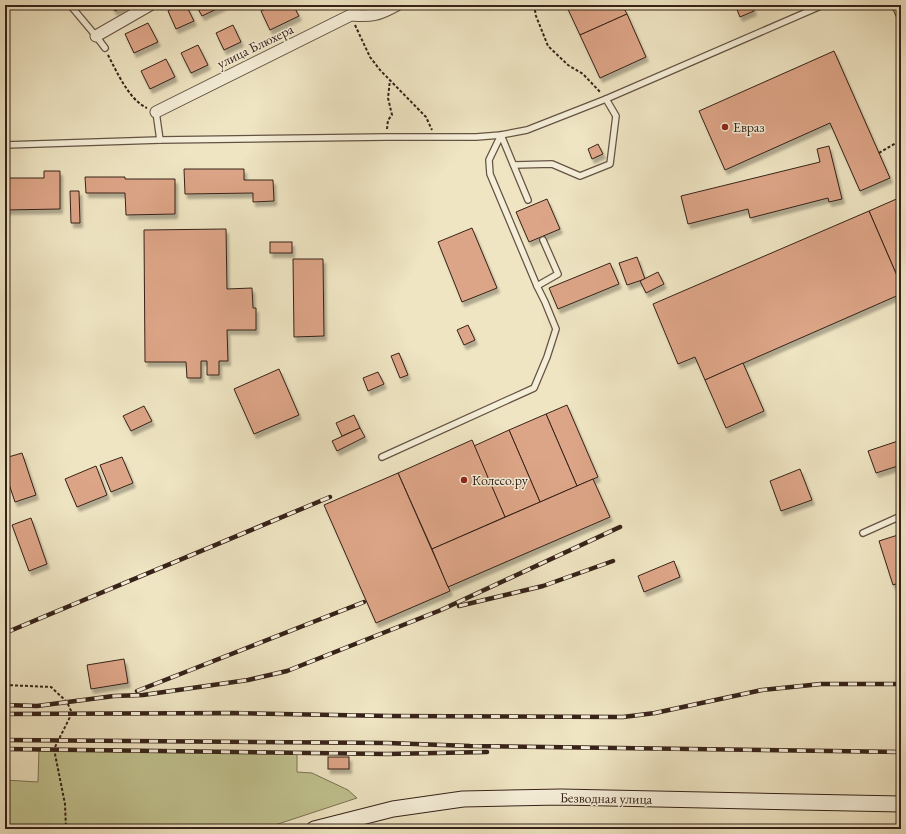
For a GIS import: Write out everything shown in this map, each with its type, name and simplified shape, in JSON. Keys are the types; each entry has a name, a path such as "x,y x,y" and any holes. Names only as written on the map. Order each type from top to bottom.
{"main road":[{"name":"Безводная улица","path":"314,829 393,809 463,799 561,797 901,804"}],"street":[{"path":"96,36 150,5"},
{"name":"улица Блюхера","path":"156,112 350,10 370,16 382,13 397,5"}],"lane":[{"path":"70,5 105,48"},
{"path":"5,145 160,140 386,137 436,138 501,135 527,130 606,99 823,5"},
{"path":"514,165 552,164 580,176 610,164 616,116 606,99"},
{"path":"156,112 160,140"},
{"path":"501,135 528,200"},
{"path":"382,457 534,388 547,357 556,329 490,174 489,160 501,135"},
{"path":"537,286 558,274 543,240"},
{"path":"863,532 901,516"}],"path":[{"path":"534,5 536,16 548,46 568,65 583,74 606,99"},
{"path":"350,10 370,57 426,117 436,138"},
{"path":"105,48 122,81 140,105 156,112"},
{"path":"386,137 388,120 392,115 388,98 390,80"},
{"path":"879,153 901,140"},
{"path":"5,685 51,687 67,702 72,713 54,749 65,804 66,829"}],"green space":[{"path":"39,748 297,752 297,772 312,773 348,790 357,798 265,829 5,829 5,780 38,782"}],"building":[{"path":"111,5 127,5 115,11"},
{"path":"180,5 186,5 194,21 176,29 168,11"},
{"path":"196,5 223,5 223,6 202,16"},
{"path":"274,5 293,5 299,16 270,30 261,11"},
{"path":"566,5 622,5 627,14 580,35"},
{"path":"741,5 752,5 754,11 740,17 736,7"},
{"path":"627,14 646,57 600,78 580,35"},
{"path":"148,23 158,42 134,53 125,34"},
{"path":"233,25 241,42 224,50 216,33"},
{"path":"198,45 208,65 191,73 181,53"},
{"path":"834,51 890,178 860,191 830,123 725,170 699,111"},
{"path":"166,59 175,77 150,89 141,71"},
{"path":"598,144 603,154 592,159 588,149"},
{"path":"829,146 842,199 829,202 828,198 750,218 748,209 688,224 681,196 820,162 817,149"},
{"path":"184,169 244,169 244,180 273,180 274,201 253,202 253,193 185,194"},
{"path":"44,171 60,171 60,209 5,210 5,178 44,178"},
{"path":"85,177 175,179 175,214 126,215 125,193 86,193"},
{"path":"70,191 79,191 80,223 71,223"},
{"path":"901,197 901,285 869,211"},
{"path":"547,199 560,229 529,242 516,212"},
{"path":"869,211 901,285 901,294 705,380 695,357 678,364 653,304"},
{"path":"472,228 497,288 462,302 438,242"},
{"path":"226,229 227,289 252,288 253,308 256,308 256,330 227,330 228,361 219,361 219,375 207,375 207,361 201,361 201,378 187,378 186,362 145,362 144,230"},
{"path":"270,242 292,242 292,253 270,253"},
{"path":"637,257 645,279 627,285 619,263"},
{"path":"293,259 323,259 324,336 294,337"},
{"path":"610,263 619,284 558,309 549,288"},
{"path":"658,272 664,284 646,293 640,281"},
{"path":"468,325 475,340 464,345 457,330"},
{"path":"399,353 408,375 400,378 391,356"},
{"path":"743,363 764,411 726,428 705,380"},
{"path":"279,369 299,415 254,434 234,389"},
{"path":"378,372 384,384 368,391 363,378"},
{"path":"567,405 598,477 577,486 546,414"},
{"path":"144,406 152,421 131,431 123,416"},
{"path":"546,414 577,486 540,502 509,430"},
{"path":"354,415 360,428 342,436 336,423"},
{"path":"360,428 365,437 337,451 332,441"},
{"path":"509,430 540,502 505,517 474,446"},
{"path":"472,440 505,517 432,549 398,473"},
{"path":"901,440 901,465 876,473 868,451"},
{"path":"22,453 36,495 15,502 5,472 5,458"},
{"path":"122,457 133,483 111,492 100,465"},
{"path":"96,466 107,495 77,507 65,479"},
{"path":"800,469 812,500 781,511 770,481"},
{"path":"398,473 450,591 376,623 324,505"},
{"path":"593,479 610,517 448,587 432,549"},
{"path":"31,518 47,564 29,571 12,525"},
{"path":"901,534 901,582 893,585 879,541"},
{"path":"674,561 680,577 644,592 638,576"},
{"path":"124,659 128,683 91,689 87,665"},
{"path":"328,757 349,757 349,769 328,769"}],"tram line":[{"path":"891,5 901,27"},
{"path":"899,5 901,10"}],"railway":[{"path":"5,633 330,497"},
{"path":"5,705 37,706 114,696 143,695 248,680 287,671 441,610 620,527"},
{"path":"459,606 543,586 613,561"},
{"path":"137,691 364,602"},
{"path":"5,714 233,713 389,716 623,717 655,713 762,690 821,684 901,684"},
{"path":"5,740 388,743 470,746 901,752"},
{"path":"5,749 387,754 487,752"}],"place":[{"name":"Евраз","path":"725,127"},
{"name":"Колесо.ру","path":"464,480"}]}
